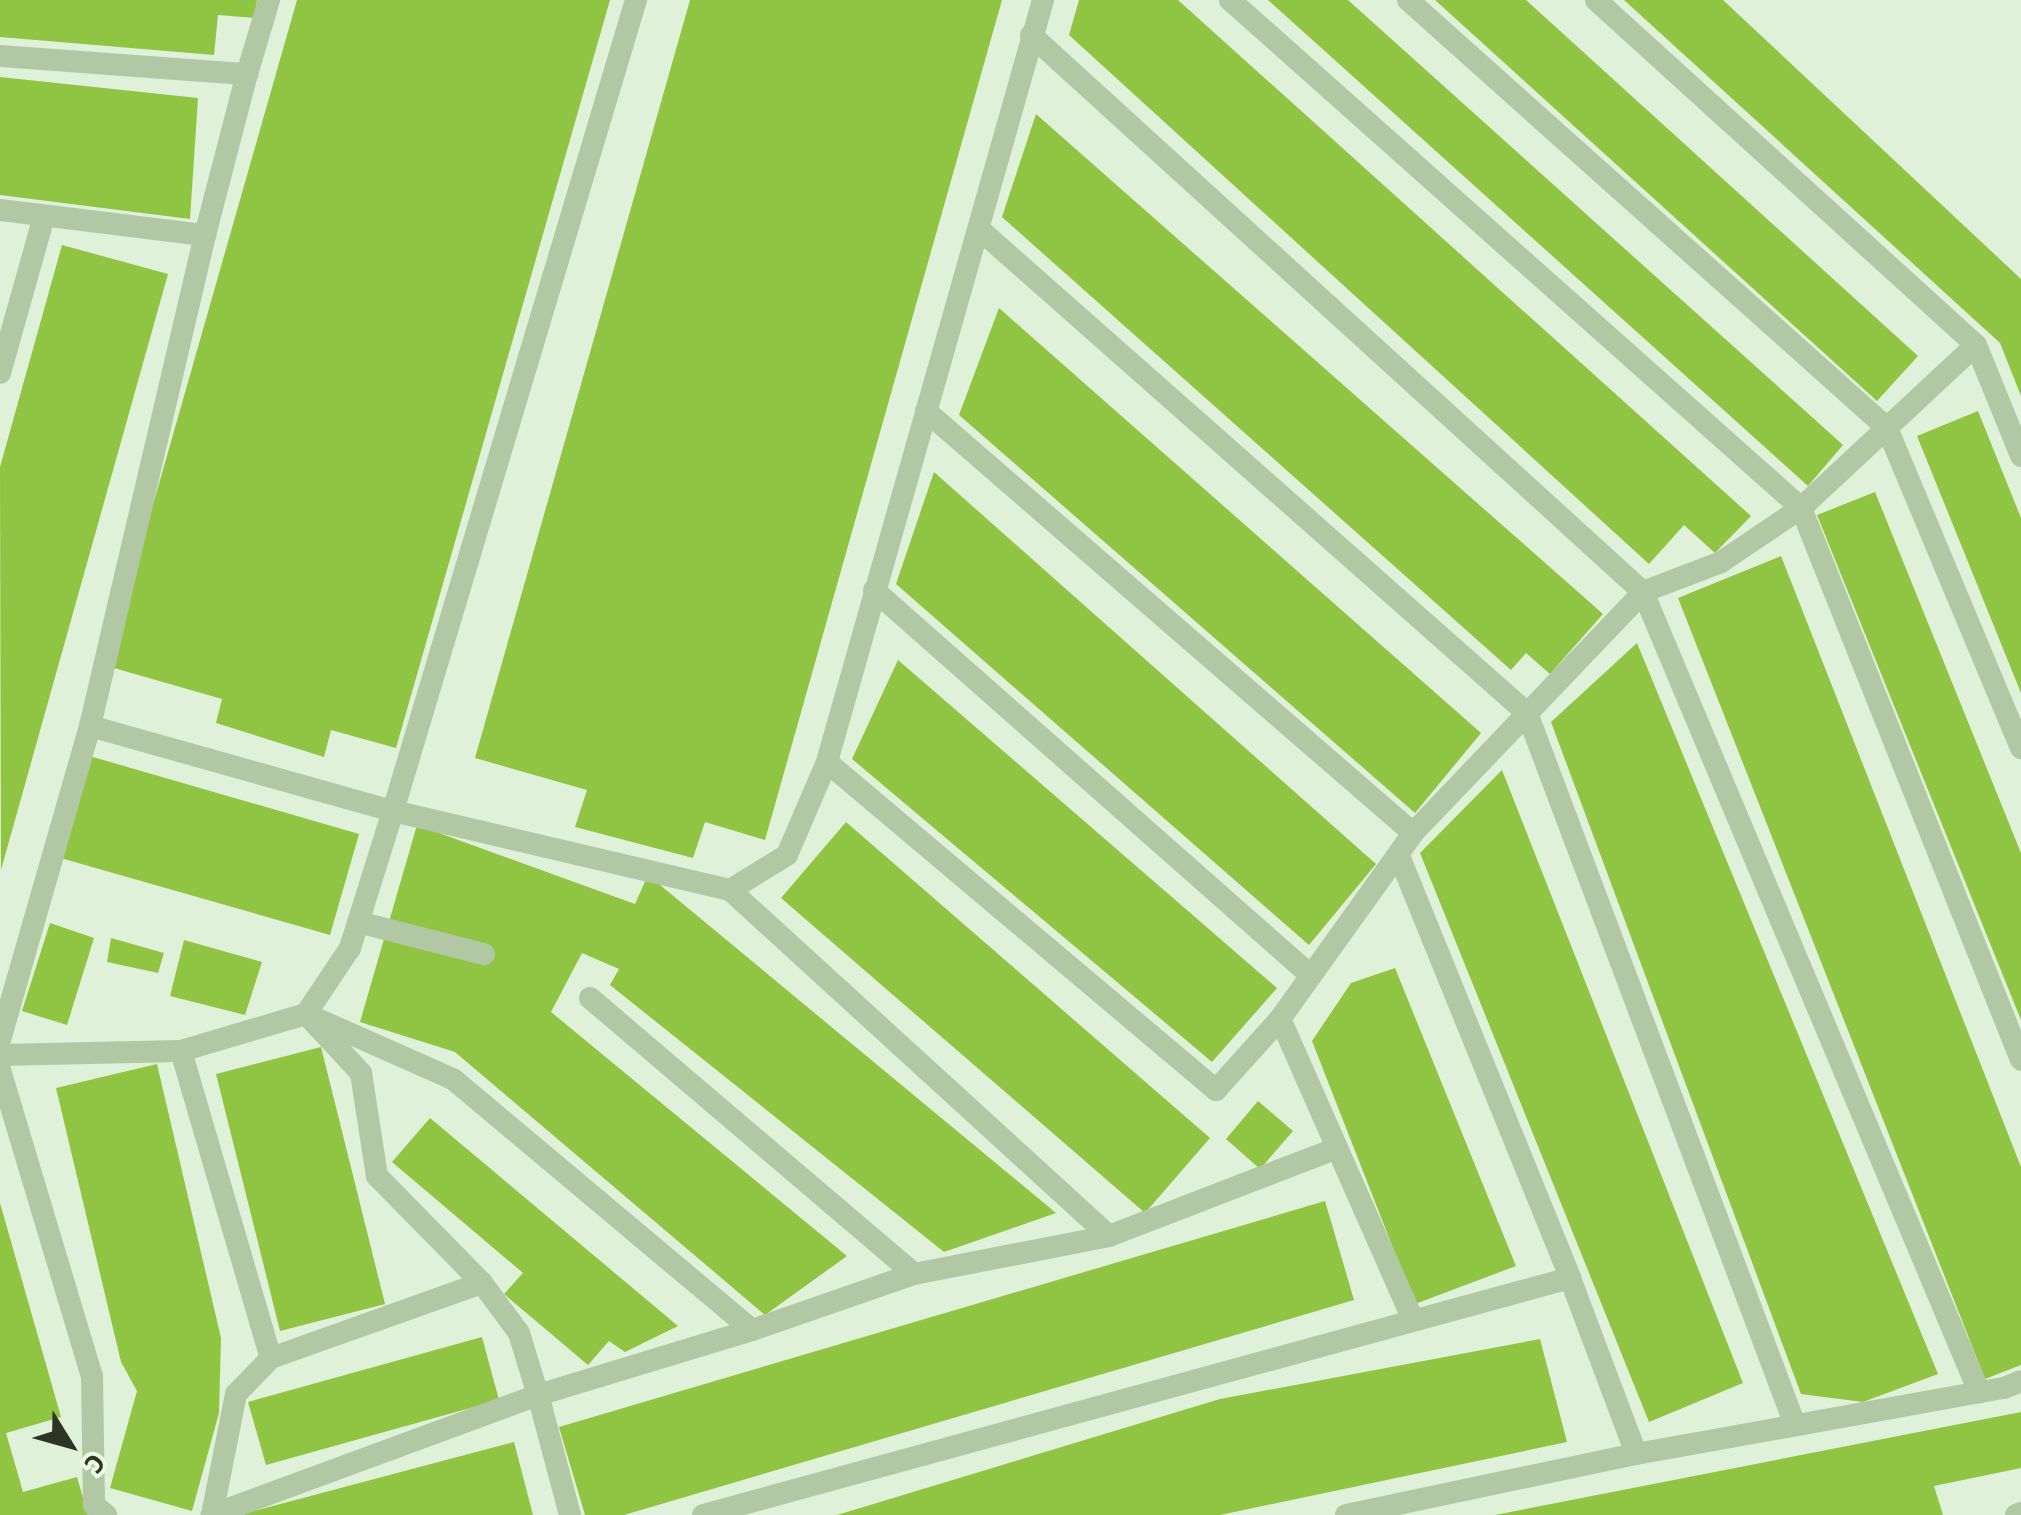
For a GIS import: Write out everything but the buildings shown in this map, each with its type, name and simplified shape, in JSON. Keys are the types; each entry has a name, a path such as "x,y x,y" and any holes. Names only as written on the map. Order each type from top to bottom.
{"lane":[{"path":"0,1040 90,726 205,235 268,0"},
{"path":"0,1056 182,1051 306,1014 350,948 636,0"},
{"path":"730,890 786,855 827,762 1043,0"},
{"path":"1230,0 1801,508 2021,1060"},
{"path":"1408,0 1887,428 2021,748"},
{"path":"1596,0 1976,344 2021,456"},
{"path":"1031,35 1643,592 1979,1392"},
{"path":"0,56 247,74"},
{"path":"0,210 205,235"},
{"path":"0,373 44,216"},
{"path":"979,229 1527,713 1795,1425"},
{"path":"827,762 1216,1090 1280,1019 1413,833 1643,592 1721,562 1801,508 1976,344"},
{"path":"926,412 1413,833"},
{"path":"874,590 1309,974"},
{"path":"90,726 393,812 730,890 1109,1236"},
{"path":"1399,856 1570,1278 1636,1454"},
{"path":"358,922 484,954"},
{"path":"590,998 914,1274"},
{"path":"306,1014 361,1073 377,1176 482,1282 519,1333 570,1515"},
{"path":"306,1014 453,1079 752,1330"},
{"path":"1280,1019 1413,1320"},
{"path":"182,1051 270,1358"},
{"path":"0,1070 92,1376 99,1512"},
{"path":"212,1515 538,1396 752,1330 914,1274 1109,1236 1337,1148"},
{"path":"702,1515 1570,1278"},
{"path":"212,1515 236,1394 270,1358 482,1282"},
{"path":"1346,1515 1636,1454 2021,1381"}]}
